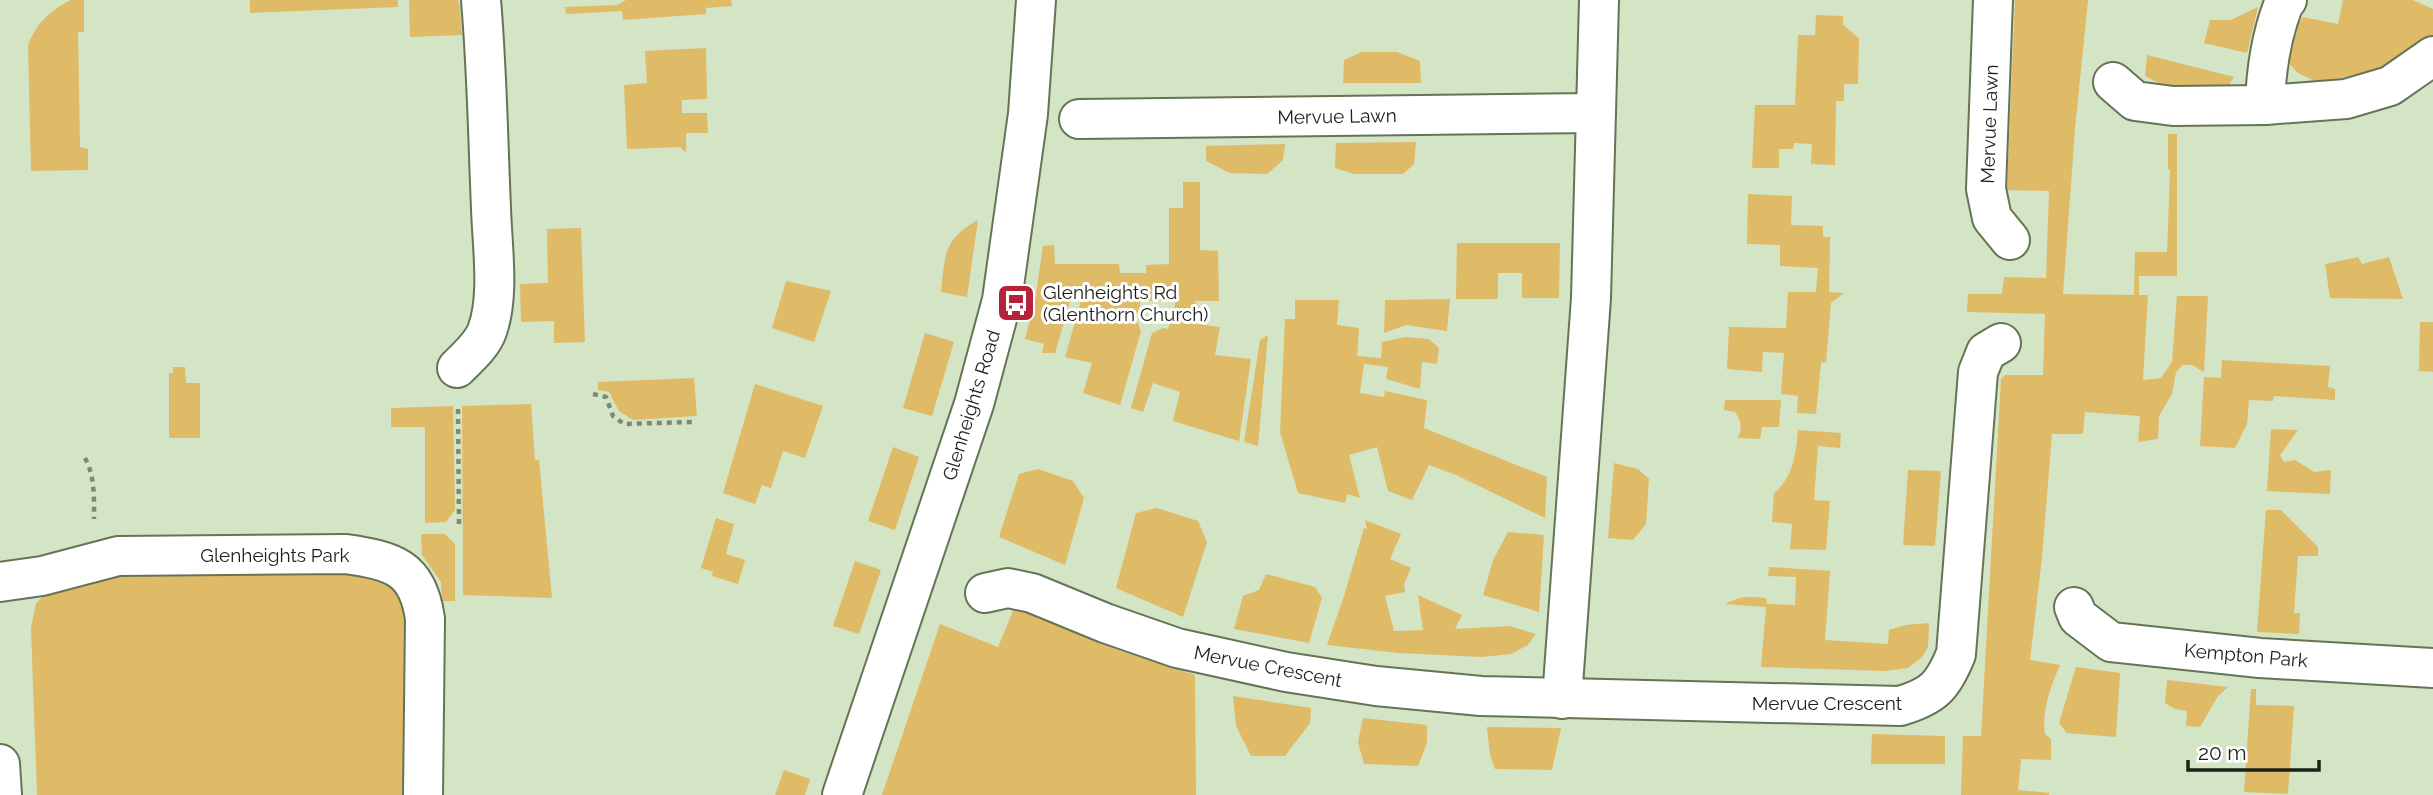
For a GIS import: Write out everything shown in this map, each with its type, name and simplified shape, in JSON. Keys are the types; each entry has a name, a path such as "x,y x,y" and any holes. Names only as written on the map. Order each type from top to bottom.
{"street":[{"path":"458,385 487,332 493,303 485,40 481,0"},
{"name":"Glenheights Road","path":"842,795 974,404 1002,300 1028,114 1036,0"},
{"path":"1562,699 1591,298 1599,0"},
{"name":"Mervue Lawn","path":"1993,0 1986,189 1992,218 2010,240"},
{"path":"2265,105 2273,30 2287,0"},
{"path":"2113,82 2135,101 2173,106 2265,105 2346,99 2390,86 2433,56"},
{"name":"Mervue Lawn","path":"1079,119 1596,113"},
{"name":"Mervue Crescent","path":"985,593 1008,588 1032,593 1105,623 1177,648 1286,672 1376,686 1481,696 1900,706 1926,698 1946,679 1956,654 1978,372 1986,352 2001,343"},
{"name":"Glenheights Park","path":"0,582 42,576 97,560 139,554 346,554 379,559 395,567 410,576 419,593 425,619 423,795"},
{"name":"Kempton Park","path":"2074,607 2078,618 2111,642 2260,658 2433,668"},
{"path":"0,764 2,795"}],"path":[{"path":"458,385 459,527"},
{"path":"593,394 606,397 612,416 624,424 692,422"},
{"path":"85,458 90,466 94,508"}],"shaded area":[{"path":"71,0 84,0 84,32 78,32 80,147 88,149 88,170 31,171 28,45 45,18"},
{"path":"250,0 398,0 398,7 250,13"},
{"path":"409,0 458,0 462,35 410,37"},
{"path":"626,0 731,0 732,6 706,8 706,14 623,20 622,11 566,14 565,7 617,5"},
{"path":"2015,0 2088,0 2063,294 2134,295 2135,252 2167,252 2170,170 2168,134 2177,134 2177,276 2139,276 2139,295 2148,295 2143,380 2161,378 2172,362 2177,296 2208,296 2204,372 2192,365 2182,365 2176,372 2172,394 2159,416 2158,439 2138,442 2140,416 2085,412 2083,434 2052,434 2030,660 2060,665 2044,716 2045,734 2051,739 2051,760 2021,759 2018,790 2049,795 1961,795 1963,736 1981,736 2001,379 2005,375 2043,375 2045,314 1967,312 1968,294 2002,294 2004,277 2046,278 2049,191 2007,190"},
{"path":"2343,0 2413,0 2433,9 2433,36 2430,41 2384,68 2319,83 2298,73 2287,61 2295,27 2303,17 2338,24"},
{"path":"2258,7 2247,53 2204,43 2210,20 2231,20"},
{"path":"1816,15 1843,16 1843,25 1859,38 1858,84 1844,84 1844,101 1836,101 1835,165 1811,164 1812,144 1794,143 1793,149 1779,149 1779,168 1752,168 1755,105 1795,105 1798,35 1815,35"},
{"path":"706,48 707,99 682,100 682,113 707,113 708,133 686,133 686,153 680,147 627,149 624,85 647,83 645,51"},
{"path":"1362,52 1397,52 1420,61 1421,83 1343,83 1344,60"},
{"path":"2147,55 2234,77 2229,85 2168,88 2145,76"},
{"path":"1416,142 1414,164 1403,174 1354,174 1335,168 1336,143"},
{"path":"1285,144 1283,160 1267,174 1230,173 1206,161 1206,146"},
{"path":"1183,182 1200,182 1200,250 1218,251 1219,301 1194,301 1199,306 1197,324 1220,327 1215,355 1251,359 1239,441 1173,421 1180,392 1153,383 1143,412 1131,408 1152,333 1163,328 1168,329 1176,301 1141,301 1136,319 1141,331 1120,405 1083,393 1092,363 1065,357 1081,301 1070,301 1055,353 1042,353 1044,344 1025,339 1035,301 1043,246 1054,245 1055,264 1119,264 1120,273 1146,273 1146,265 1169,264 1169,208 1183,208"},
{"path":"1748,194 1792,196 1791,225 1823,226 1823,237 1830,237 1829,292 1844,293 1831,303 1826,362 1821,363 1816,414 1797,413 1798,396 1781,394 1784,353 1763,352 1762,372 1727,369 1729,327 1786,328 1788,292 1816,292 1818,268 1780,266 1780,245 1747,244"},
{"path":"978,220 967,297 941,292 945,258 952,242 958,234"},
{"path":"581,228 585,342 554,343 554,321 521,322 520,284 548,283 547,229"},
{"path":"1457,243 1560,243 1559,298 1522,298 1522,273 1498,273 1498,299 1456,299"},
{"path":"2358,257 2362,264 2389,257 2403,299 2330,298 2325,264"},
{"path":"786,281 831,291 814,342 772,328"},
{"path":"1450,299 1447,331 1406,325 1384,333 1385,300"},
{"path":"1295,300 1339,300 1337,325 1359,328 1357,356 1381,358 1382,342 1405,337 1429,339 1439,348 1437,364 1422,362 1420,389 1386,379 1388,367 1364,364 1360,393 1384,397 1385,391 1427,400 1424,428 1547,477 1545,518 1456,475 1429,465 1412,500 1388,491 1377,447 1349,455 1360,498 1347,494 1345,503 1298,493 1280,432 1285,319 1295,319"},
{"path":"2420,322 2433,322 2433,372 2419,371"},
{"path":"925,333 954,342 932,416 903,408"},
{"path":"1268,335 1258,446 1244,442 1260,340"},
{"path":"2222,360 2330,366 2328,387 2335,389 2335,400 2274,396 2273,401 2249,400 2247,424 2235,448 2200,446 2204,377 2221,378"},
{"path":"173,367 185,367 186,383 200,383 200,438 169,438 169,373 173,373"},
{"path":"694,378 697,416 633,420 619,411 609,392 598,390 598,382"},
{"path":"755,384 823,406 805,458 783,451 771,488 762,485 755,504 723,493"},
{"path":"1725,400 1781,400 1779,427 1762,427 1760,439 1738,438 1740,422 1735,412 1724,410"},
{"path":"531,404 552,598 463,595 462,406"},
{"path":"453,406 455,510 446,522 425,523 425,427 391,427 391,408"},
{"path":"2271,429 2298,430 2280,455 2284,462 2295,460 2314,472 2331,470 2330,494 2267,491"},
{"path":"1798,430 1841,433 1840,448 1818,446 1814,500 1830,501 1826,550 1790,549 1792,524 1772,522 1774,493 1789,473 1795,457"},
{"path":"893,447 919,457 895,530 868,521"},
{"path":"1614,463 1638,469 1649,479 1646,524 1633,540 1608,538"},
{"path":"1038,469 1073,481 1084,498 1065,565 999,537 1019,474"},
{"path":"1908,470 1941,471 1935,546 1903,545"},
{"path":"1157,508 1198,521 1207,542 1183,617 1116,588 1136,513"},
{"path":"2266,510 2281,510 2318,547 2318,556 2298,556 2294,613 2300,613 2299,634 2257,632"},
{"path":"716,518 734,524 726,554 745,560 738,584 712,576 713,572 701,568"},
{"path":"1365,520 1401,534 1390,559 1411,568 1404,584 1405,592 1385,596 1394,631 1423,630 1418,595 1462,615 1455,629 1509,626 1536,634 1528,645 1511,654 1482,657 1399,653 1327,645 1364,528 1367,529"},
{"path":"1508,532 1544,535 1539,612 1483,595 1493,560"},
{"path":"421,534 445,534 455,544 455,601 442,601 441,582 422,555"},
{"path":"855,561 881,570 859,634 833,626"},
{"path":"1769,567 1830,571 1825,640 1888,644 1889,630 1905,625 1929,623 1928,647 1922,657 1908,668 1885,671 1761,667 1766,607 1725,604 1740,598 1755,597 1766,598 1767,604 1795,605 1796,577 1768,576"},
{"path":"358,571 393,588 402,601 408,623 405,795 37,795 31,628 36,603 46,594 106,574"},
{"path":"1266,574 1315,587 1322,598 1309,643 1234,629 1243,596 1259,590"},
{"path":"1015,606 1121,651 1195,675 1196,795 882,795 940,624 998,647"},
{"path":"2076,667 2120,673 2116,737 2067,733 2059,723"},
{"path":"2167,680 2228,687 2218,696 2200,727 2186,726 2187,711 2175,709 2165,703"},
{"path":"2251,689 2256,689 2256,705 2294,706 2288,794 2244,792"},
{"path":"1233,696 1311,708 1310,723 1285,756 1251,756 1236,726"},
{"path":"1363,718 1427,725 1427,743 1418,766 1364,764 1358,742"},
{"path":"1487,727 1561,728 1552,770 1495,769 1490,755"},
{"path":"1872,734 1945,736 1945,764 1871,764"},
{"path":"784,770 810,779 805,795 775,795"}],"place":[{"name":"Glenheights Rd (Glenthorn Church)","path":"1016,303"}]}
